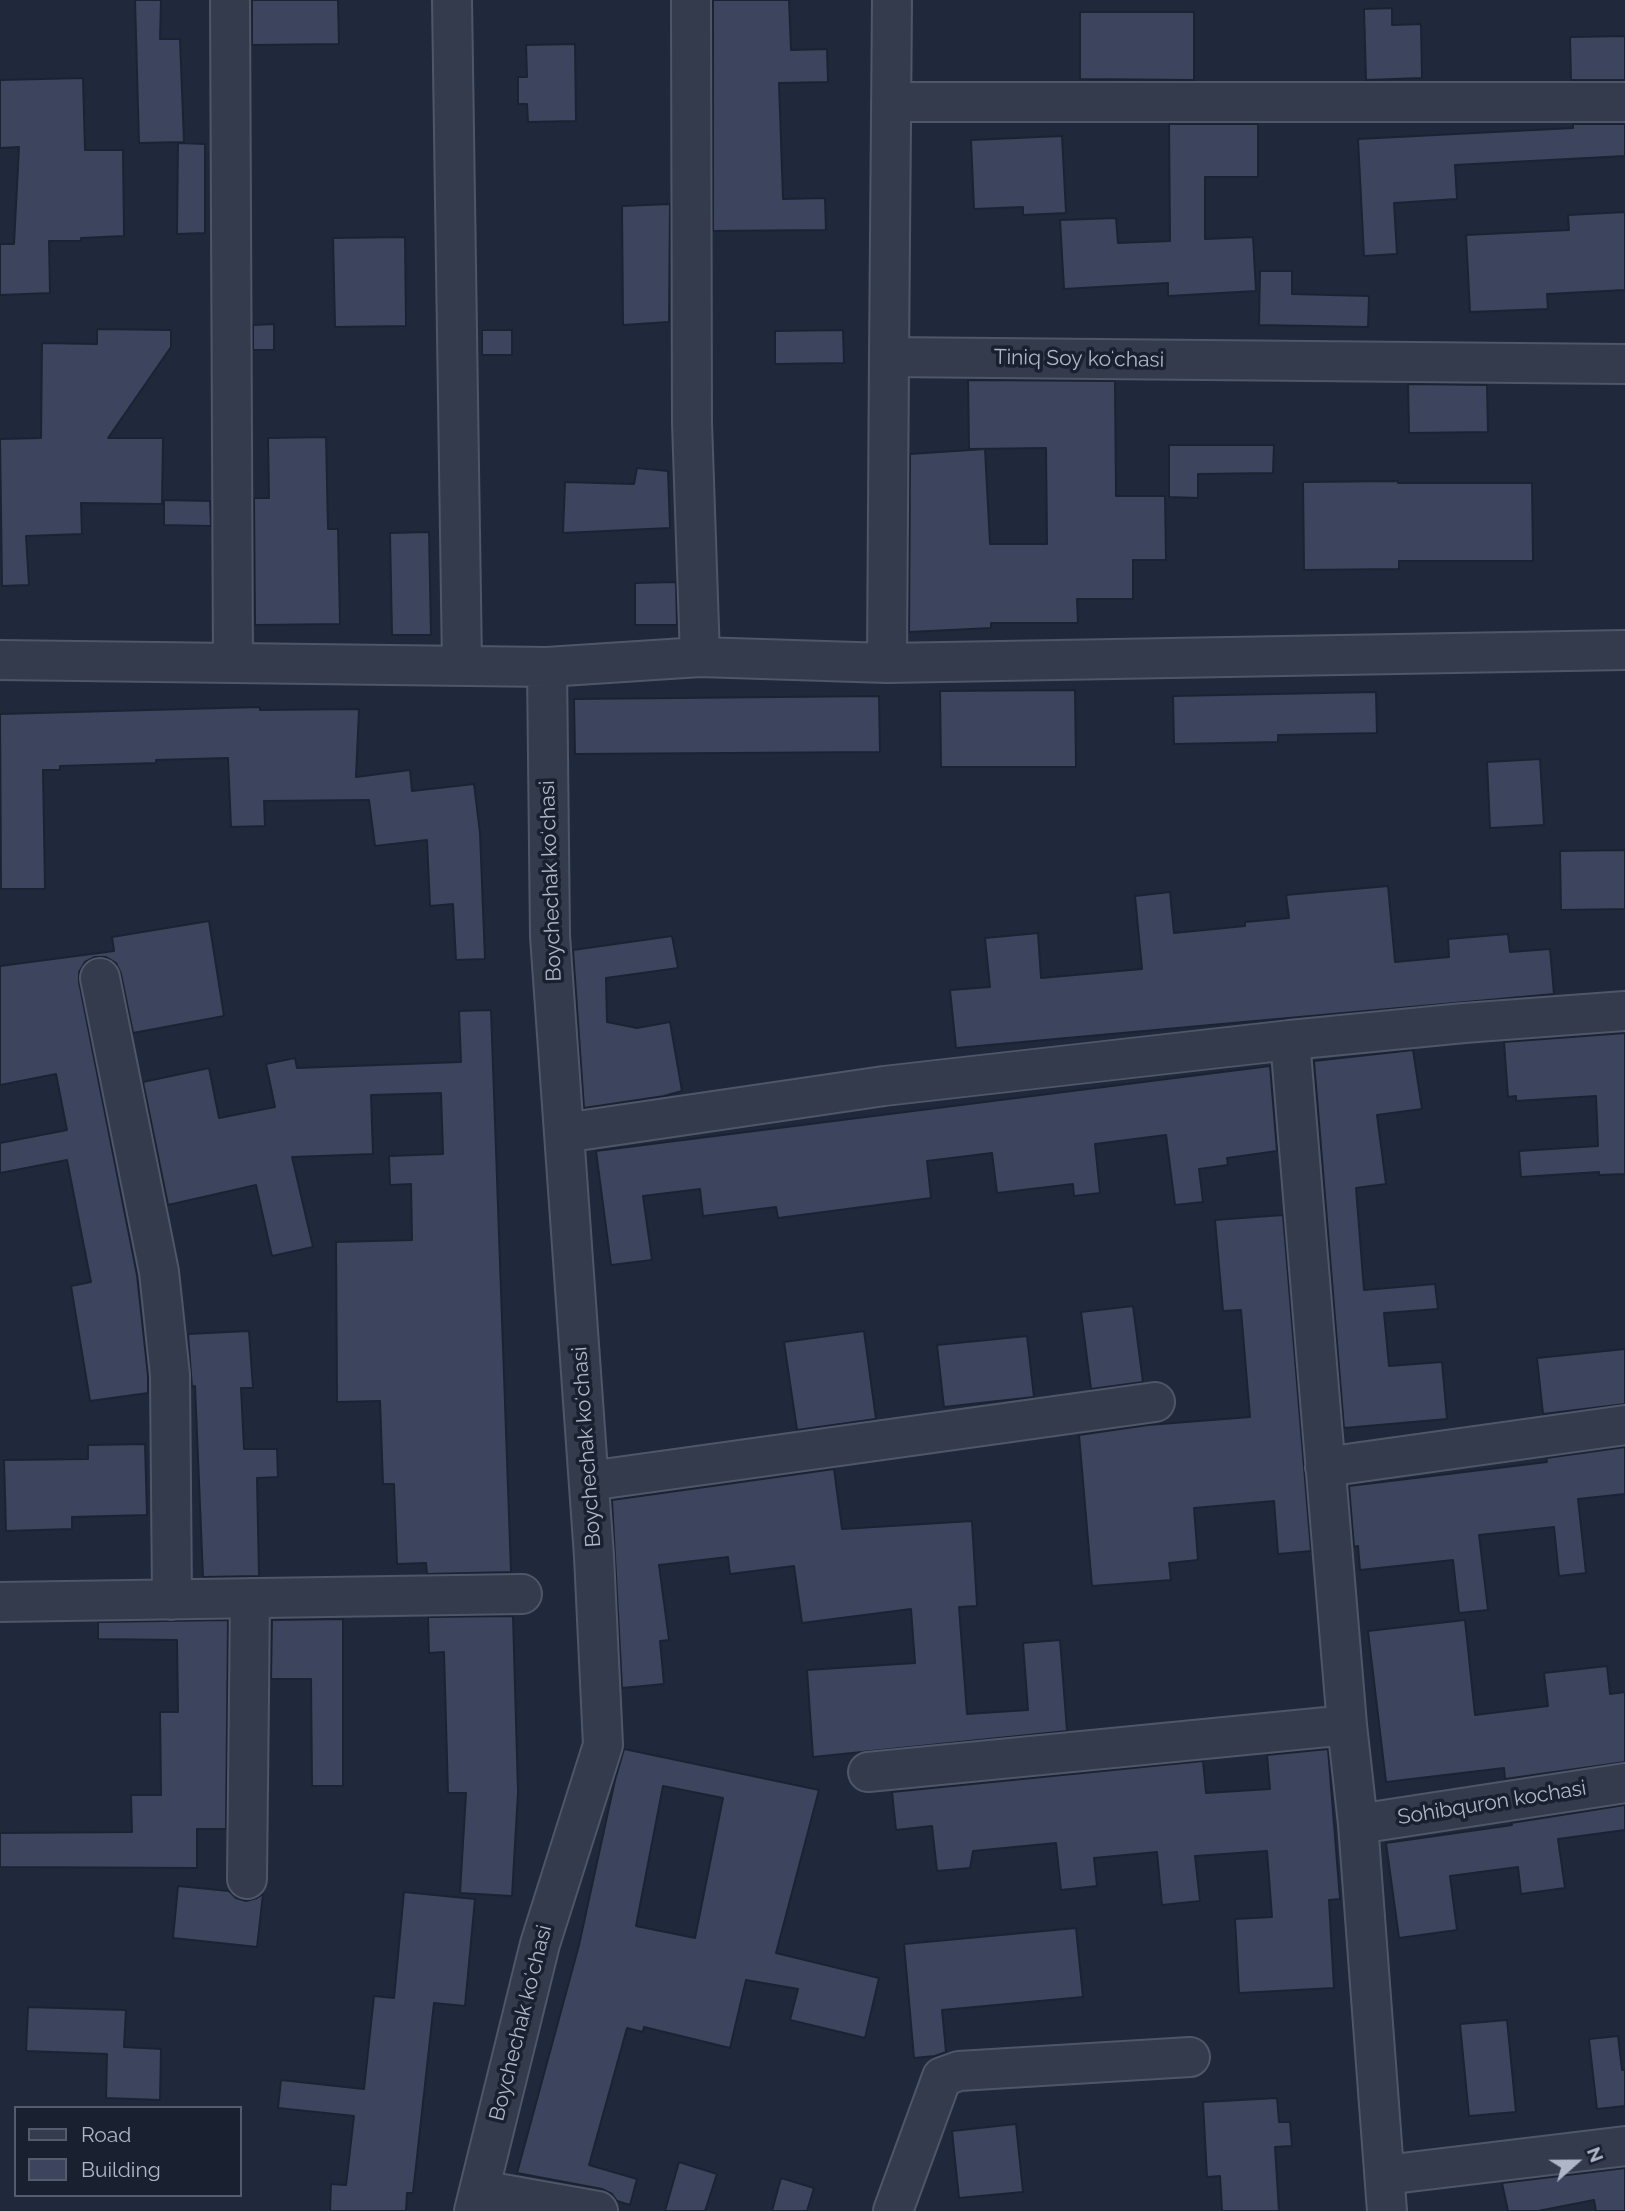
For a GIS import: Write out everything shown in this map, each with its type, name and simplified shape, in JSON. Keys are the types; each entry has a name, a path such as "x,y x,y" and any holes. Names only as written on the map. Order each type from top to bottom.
{"street":[{"path":"230,0 233,663"},
{"path":"452,0 462,665"},
{"path":"691,0 692,423 700,657"},
{"path":"887,663 892,0"},
{"path":"891,102 1625,102"},
{"name":"Tiniq Soy koʻchasi","path":"889,357 1625,364"},
{"path":"0,660 547,667 700,657 887,663 1625,650"},
{"name":"Boychechak koʻchasi","path":"477,2201 540,1944 603,1745 589,1481 550,936 547,667"},
{"path":"100,978 159,1272 170,1375 172,1600"},
{"path":"564,1133 884,1086 1290,1040 1625,1011"},
{"path":"1290,1040 1347,1725 1358,1824 1386,2193 1625,2146"},
{"path":"589,1481 1155,1402"},
{"path":"1325,1467 1625,1425"},
{"path":"0,1602 522,1594"},
{"path":"247,1879 250,1598"},
{"path":"868,1772 1347,1725"},
{"name":"Sohibquron kochasi","path":"1358,1824 1625,1783"},
{"path":"894,2211 942,2077 959,2071 1190,2057"},
{"path":"477,2201 598,2211"}],"building":[{"path":"135,0 161,0 160,39 180,39 184,142 139,143"},
{"path":"252,0 338,0 339,44 252,45"},
{"path":"713,0 789,0 791,50 827,49 828,82 779,83 783,199 825,198 826,230 713,231"},
{"path":"1392,8 1392,25 1421,24 1422,78 1366,80 1364,9"},
{"path":"1080,12 1194,12 1194,80 1080,79"},
{"path":"1625,36 1625,80 1571,80 1570,37"},
{"path":"575,44 576,121 528,122 527,104 518,104 518,77 527,77 526,45"},
{"path":"83,78 85,150 123,150 124,236 81,238 81,241 49,241 50,293 0,295 0,244 14,244 19,147 0,148 0,80"},
{"path":"1169,124 1258,124 1258,177 1205,177 1205,239 1253,237 1256,291 1168,296 1168,283 1064,289 1060,220 1116,218 1118,243 1170,241"},
{"path":"1573,124 1625,124 1625,156 1455,165 1457,199 1394,203 1397,254 1364,256 1358,139 1573,128"},
{"path":"1062,136 1066,213 1023,215 1023,207 974,209 971,140"},
{"path":"178,143 205,144 205,233 177,234"},
{"path":"670,204 669,322 623,325 622,206"},
{"path":"1625,212 1625,290 1547,294 1548,309 1470,312 1466,235 1569,230 1568,215"},
{"path":"405,237 406,326 335,327 333,238"},
{"path":"1260,271 1292,271 1292,294 1369,296 1368,327 1259,325"},
{"path":"274,324 274,350 253,350 253,325"},
{"path":"97,329 171,330 171,347 108,438 163,438 162,504 81,503 82,534 26,536 29,585 2,586 0,439 41,438 42,343 97,344"},
{"path":"482,330 512,330 512,355 482,355"},
{"path":"843,330 844,363 775,364 775,331"},
{"path":"968,380 1115,381 1116,496 1165,496 1166,560 1133,560 1133,599 1077,599 1078,623 991,623 991,628 909,632 910,454 985,449 990,544 1047,544 1046,448 969,449"},
{"path":"1408,384 1487,385 1488,432 1409,433"},
{"path":"326,437 328,529 338,529 340,624 255,625 254,498 269,498 268,438"},
{"path":"1169,445 1274,445 1273,473 1198,474 1198,498 1169,497"},
{"path":"637,468 668,471 670,528 563,533 565,482 634,484"},
{"path":"1303,482 1532,483 1533,561 1399,561 1399,569 1304,570"},
{"path":"164,500 210,501 211,526 164,525"},
{"path":"429,532 431,635 392,635 390,533"},
{"path":"676,582 677,625 635,625 635,583"},
{"path":"1075,690 1076,767 941,767 940,691"},
{"path":"1376,692 1377,733 1278,735 1278,742 1174,744 1173,696"},
{"path":"879,696 880,752 575,754 574,699"},
{"path":"260,707 260,710 359,709 356,777 410,770 412,791 474,784 480,833 485,959 456,960 453,904 430,906 427,840 375,846 369,800 264,801 265,826 231,827 228,758 60,766 60,770 43,770 45,889 1,889 0,714"},
{"path":"1540,759 1544,825 1490,828 1487,762"},
{"path":"1625,850 1625,909 1561,910 1560,851"},
{"path":"1388,886 1395,962 1449,957 1448,939 1508,934 1510,952 1550,949 1554,994 956,1048 950,990 990,987 985,938 1038,933 1041,978 1142,969 1135,896 1170,892 1174,933 1245,926 1245,922 1289,918 1286,895"},
{"path":"209,921 224,1016 133,1033 121,974 116,963 106,957 95,957 85,962 79,972 137,1275 148,1376 148,1393 90,1401 71,1286 91,1282 67,1160 0,1173 0,1143 67,1130 56,1074 0,1085 0,966 114,951 112,937"},
{"path":"672,936 678,968 606,978 607,1022 637,1028 670,1022 682,1091 584,1108 573,950"},
{"path":"491,1010 511,1572 427,1574 426,1563 397,1564 394,1484 383,1484 380,1401 337,1402 336,1242 412,1240 411,1184 390,1185 389,1156 443,1154 441,1093 371,1095 373,1154 292,1157 313,1247 272,1256 256,1185 168,1205 143,1082 209,1068 219,1118 275,1107 266,1064 295,1058 297,1068 461,1062 459,1011"},
{"path":"1625,1033 1625,1174 1599,1175 1599,1172 1521,1177 1519,1151 1598,1146 1596,1096 1516,1101 1516,1096 1508,1097 1504,1042"},
{"path":"1413,1050 1422,1109 1377,1115 1386,1184 1356,1188 1364,1290 1435,1284 1438,1309 1384,1313 1389,1366 1442,1362 1447,1419 1344,1428 1314,1061"},
{"path":"1270,1066 1277,1151 1227,1158 1228,1165 1199,1169 1203,1202 1175,1205 1166,1135 1095,1144 1100,1193 1074,1196 1073,1184 997,1193 992,1153 927,1161 931,1198 778,1218 776,1207 703,1216 700,1189 643,1196 652,1260 611,1265 596,1151"},
{"path":"1283,1215 1311,1551 1278,1554 1274,1501 1194,1508 1198,1560 1169,1563 1171,1580 1092,1586 1079,1435 1148,1425 1250,1417 1241,1310 1223,1311 1215,1220"},
{"path":"1133,1306 1143,1382 1091,1389 1081,1312"},
{"path":"249,1331 253,1388 241,1388 244,1449 277,1449 278,1477 257,1478 259,1576 203,1577 195,1386 192,1387 188,1334"},
{"path":"864,1331 876,1419 797,1430 784,1342"},
{"path":"1027,1336 1034,1397 944,1407 937,1345"},
{"path":"1625,1349 1625,1404 1543,1414 1537,1358"},
{"path":"145,1444 147,1515 72,1517 72,1529 6,1531 4,1460 88,1459 88,1445"},
{"path":"1625,1447 1625,1494 1578,1499 1586,1573 1559,1576 1554,1527 1479,1535 1488,1610 1459,1613 1453,1560 1360,1570 1358,1546 1354,1547 1349,1486 1547,1462 1546,1458"},
{"path":"834,1469 842,1529 972,1521 977,1606 959,1607 967,1714 1028,1710 1023,1643 1060,1640 1067,1731 813,1757 807,1670 915,1663 911,1609 802,1623 794,1566 730,1574 728,1557 659,1565 669,1640 660,1641 664,1684 622,1688 612,1500"},
{"path":"513,1616 518,1792 512,1896 460,1893 466,1793 448,1793 444,1652 429,1653 428,1617"},
{"path":"343,1619 343,1786 312,1786 311,1679 271,1679 272,1620"},
{"path":"228,1620 226,1829 197,1829 197,1868 0,1867 0,1833 132,1832 131,1795 161,1795 160,1712 178,1712 177,1640 98,1639 98,1622"},
{"path":"1465,1620 1475,1715 1548,1706 1544,1673 1607,1666 1610,1694 1625,1692 1625,1762 1505,1779 1504,1768 1386,1782 1368,1631"},
{"path":"624,1749 819,1790 776,1953 879,1978 865,2038 790,2020 798,1989 746,1980 730,2048 644,2027 643,2032 627,2028 589,2165 637,2179 630,2205 617,2201 612,2194 602,2189 517,2173 579,1945","holes":["663,1786 723,1798 695,1938 636,1926"]},
{"path":"1328,1749 1340,1899 1329,1900 1334,1988 1239,1993 1235,1919 1272,1917 1267,1851 1195,1856 1200,1901 1162,1905 1157,1852 1094,1858 1097,1886 1061,1890 1056,1843 973,1851 970,1868 937,1871 932,1826 896,1830 892,1792 1203,1761 1206,1793 1270,1789 1267,1755"},
{"path":"1625,1805 1625,1830 1558,1839 1565,1888 1521,1894 1518,1867 1450,1876 1457,1930 1399,1938 1386,1843"},
{"path":"178,1886 229,1891 236,1898 246,1901 263,1894 257,1947 173,1938"},
{"path":"404,1892 475,1899 465,2006 434,2003 413,2193 407,2193 406,2211 330,2211 331,2184 346,2185 354,2116 278,2108 281,2080 364,2089 374,1996 394,1998"},
{"path":"1076,1928 1083,1997 942,2010 946,2052 914,2058 904,1944"},
{"path":"28,2007 126,2010 124,2047 161,2049 160,2100 106,2098 107,2054 26,2051"},
{"path":"1507,2020 1516,2112 1469,2116 1460,2024"},
{"path":"1618,2036 1622,2070 1625,2070 1625,2106 1597,2109 1589,2039"},
{"path":"1277,2098 1279,2122 1290,2122 1292,2146 1275,2147 1279,2211 1222,2211 1220,2176 1207,2177 1203,2102"},
{"path":"1016,2124 1023,2192 959,2198 952,2131"},
{"path":"679,2162 717,2174 705,2211 665,2211"},
{"path":"1625,2168 1625,2211 1596,2211 1594,2200 1538,2211 1508,2211 1502,2183"},
{"path":"781,2178 814,2188 807,2211 772,2211"}]}
